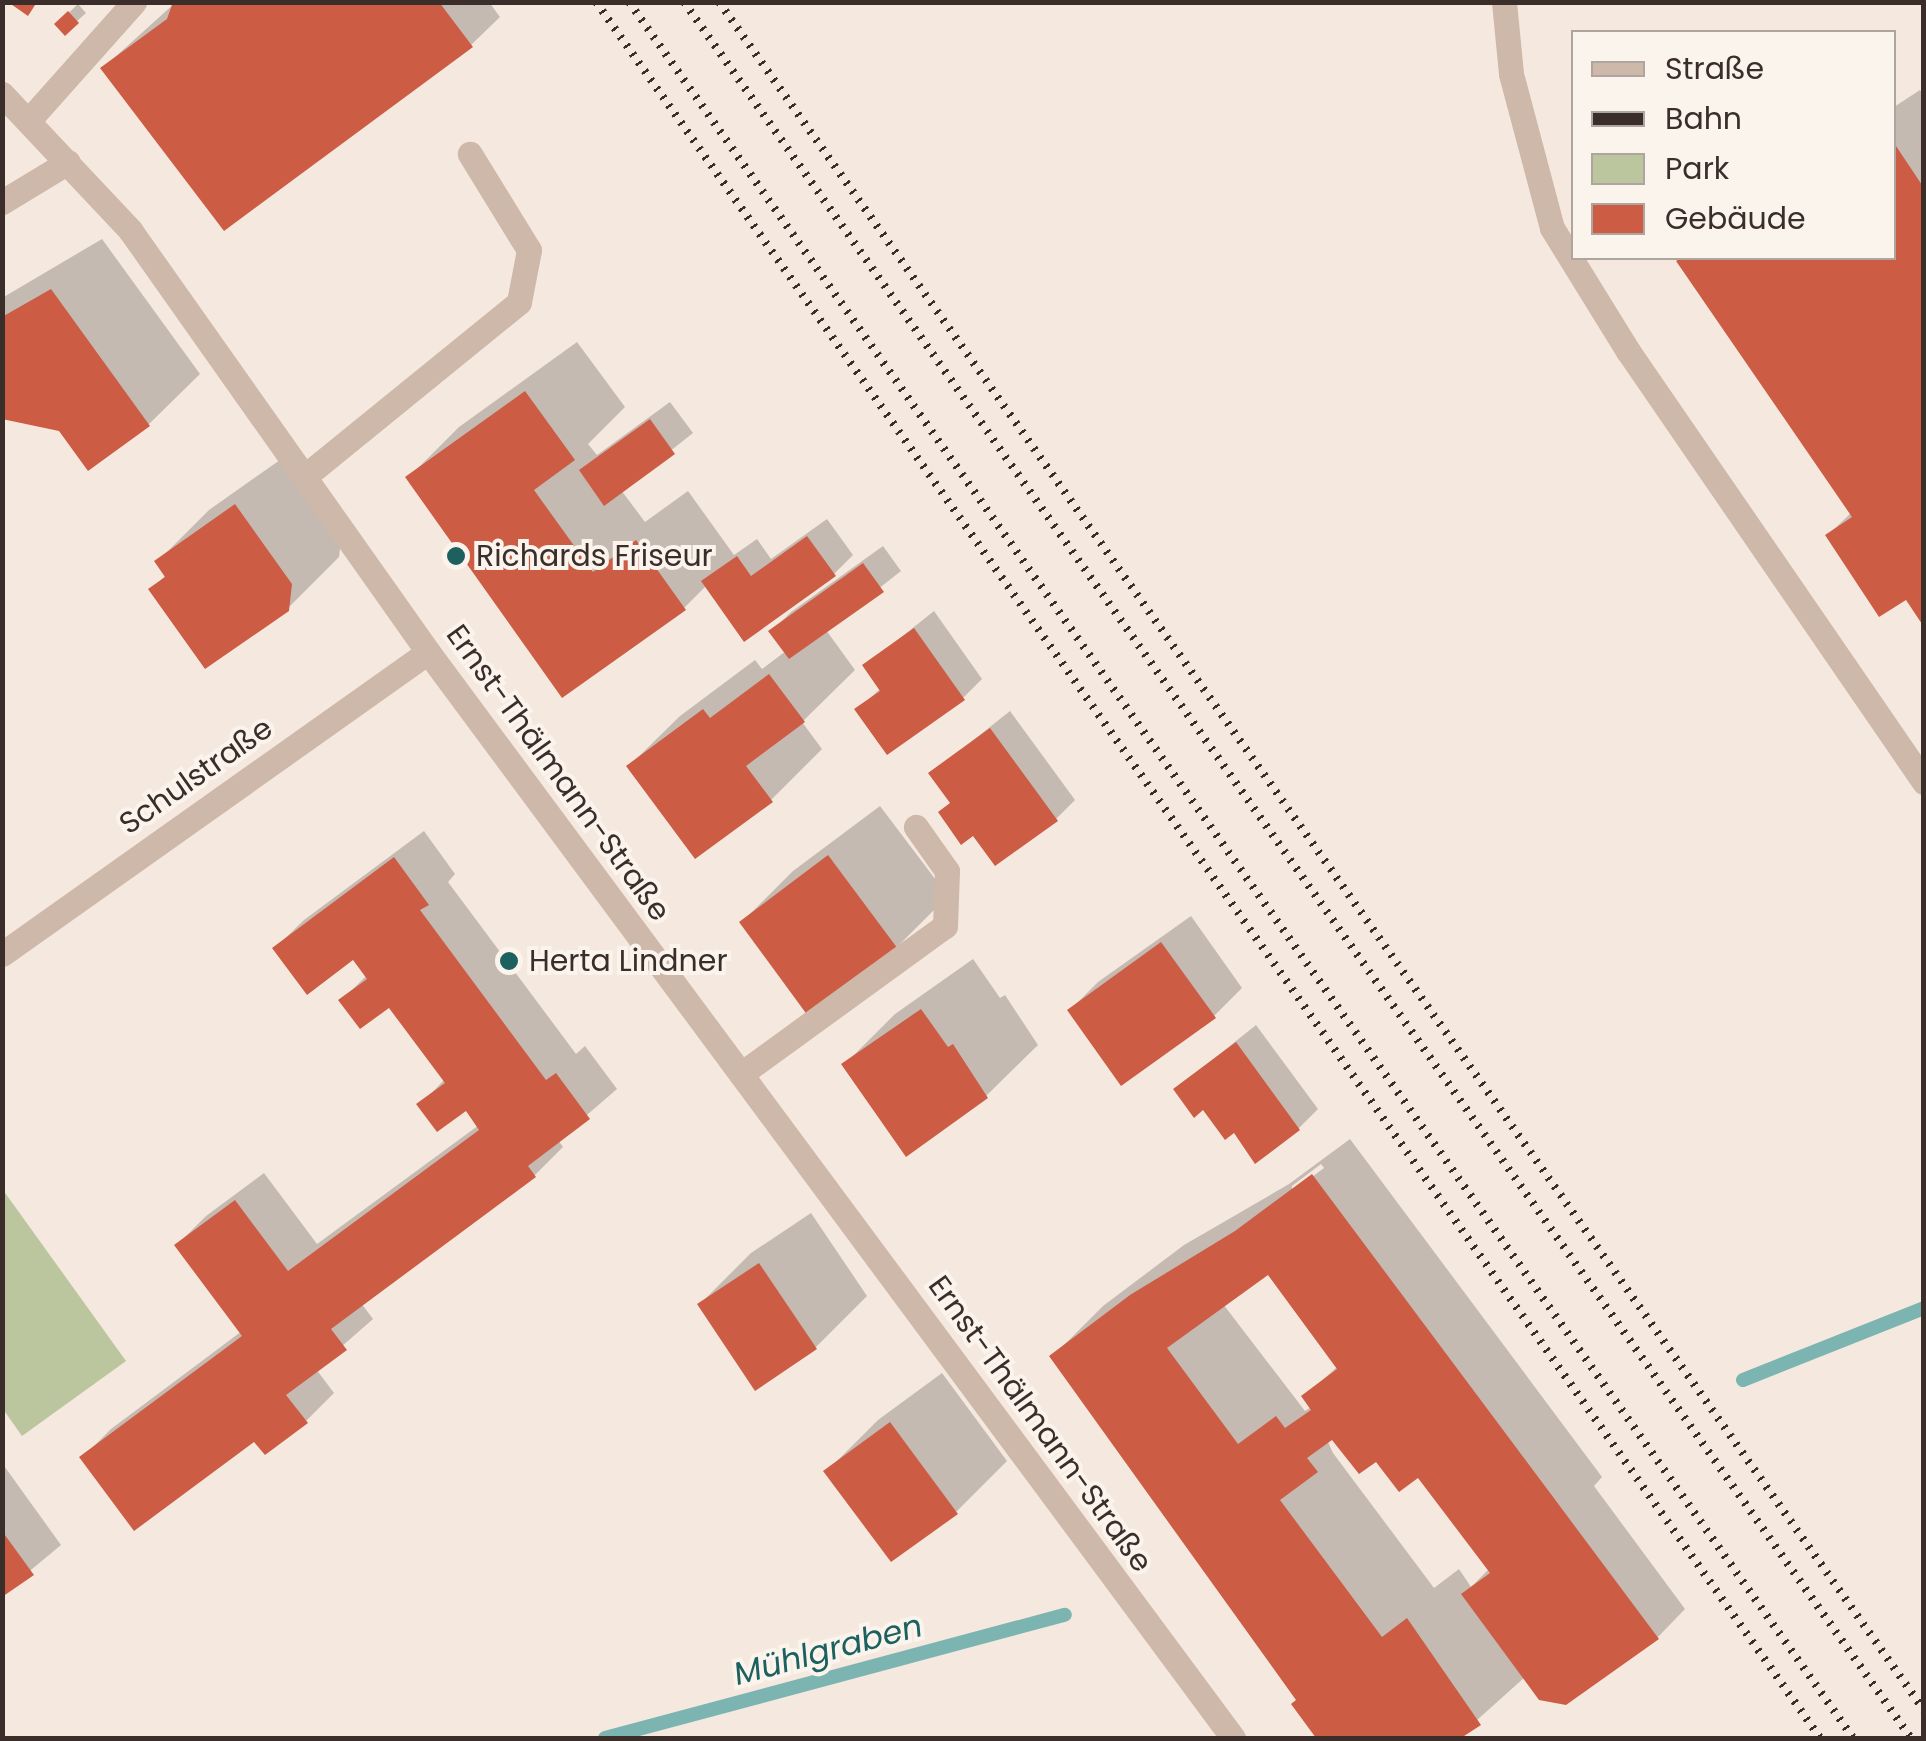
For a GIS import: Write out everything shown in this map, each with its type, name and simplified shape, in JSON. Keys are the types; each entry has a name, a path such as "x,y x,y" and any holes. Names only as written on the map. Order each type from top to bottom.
{"street":[{"path":"29,120 134,2"},
{"path":"1504,2 1511,74 1552,228 1571,259"},
{"name":"Ernst-Thälmann-Straße","path":"2,94 130,230 428,652 1107,1568 1219,1733"},
{"path":"304,476 519,302 529,250 470,154"},
{"path":"2,202 68,162"},
{"path":"1572,260 1628,351 1924,782"},
{"name":"Schulstraße","path":"2,954 428,652"},
{"path":"741,1074 944,926 947,871 916,827"}],"green space":[{"path":"3,1190 126,1361 22,1436 3,1409"}],"building":[{"path":"8,2 37,2 28,16"},
{"path":"173,2 439,2 473,47 224,231 100,68 167,19"},
{"path":"68,11 79,23 65,36 54,24"},
{"path":"1896,146 1924,188 1924,627 1906,600 1879,617 1825,535 1852,517 1676,261 1896,260"},
{"path":"51,289 150,426 88,471 59,431 2,419 2,317"},
{"path":"525,391 575,460 534,490 593,572 636,540 686,610 562,698 405,477"},
{"path":"650,419 675,454 604,506 579,470"},
{"path":"235,504 292,584 289,611 205,669 148,589 165,577 154,561"},
{"path":"807,536 836,576 744,642 701,581 737,556 751,576"},
{"path":"863,563 884,592 789,659 768,631"},
{"path":"914,628 965,700 887,755 854,709 880,691 862,665"},
{"path":"769,674 805,722 746,766 773,802 695,859 626,766 703,709 710,718"},
{"path":"990,728 1058,821 995,866 973,836 961,845 938,812 950,803 928,773"},
{"path":"828,855 898,949 808,1016 739,922"},
{"path":"394,857 429,905 420,910 546,1080 556,1073 590,1119 528,1166 536,1177 331,1329 347,1350 286,1395 308,1423 265,1455 254,1442 134,1531 79,1457 242,1336 174,1245 235,1200 288,1271 479,1130 466,1111 437,1132 416,1104 445,1083 389,1008 360,1029 338,1000 367,979 353,960 307,995 272,948"},
{"path":"1161,942 1216,1018 1121,1086 1067,1010"},
{"path":"921,1009 948,1047 953,1044 988,1098 906,1157 841,1064"},
{"path":"1236,1042 1300,1130 1255,1164 1234,1133 1225,1140 1203,1110 1194,1118 1173,1089"},
{"path":"1312,1174 1659,1639 1566,1705 1539,1700 1461,1594 1490,1573 1418,1478 1399,1492 1376,1462 1359,1474 1332,1440 1307,1458 1318,1472 1280,1500 1382,1637 1407,1618 1481,1725 1461,1738 1316,1738 1291,1704 1296,1700 1049,1356 1130,1295 1235,1231","holes":["1268,1275 1337,1369 1301,1396 1311,1410 1285,1428 1276,1416 1238,1444 1167,1348"]},
{"path":"759,1263 817,1349 755,1391 697,1304"},
{"path":"890,1422 958,1514 891,1562 823,1471"},
{"path":"2,1531 34,1575 2,1597"}],"waterway":[{"name":"Mühlgraben","path":"1743,1380 1924,1308"},
{"name":"Mühlgraben","path":"605,1738 1065,1615"}],"railway":[{"path":"596,2 1820,1738"},
{"path":"629,2 1853,1738"},
{"path":"684,2 1911,1738"},
{"path":"719,2 1924,1710"}],"place":[{"name":"Richards Friseur","path":"456,556"},
{"name":"Herta Lindner","path":"509,961"}]}
